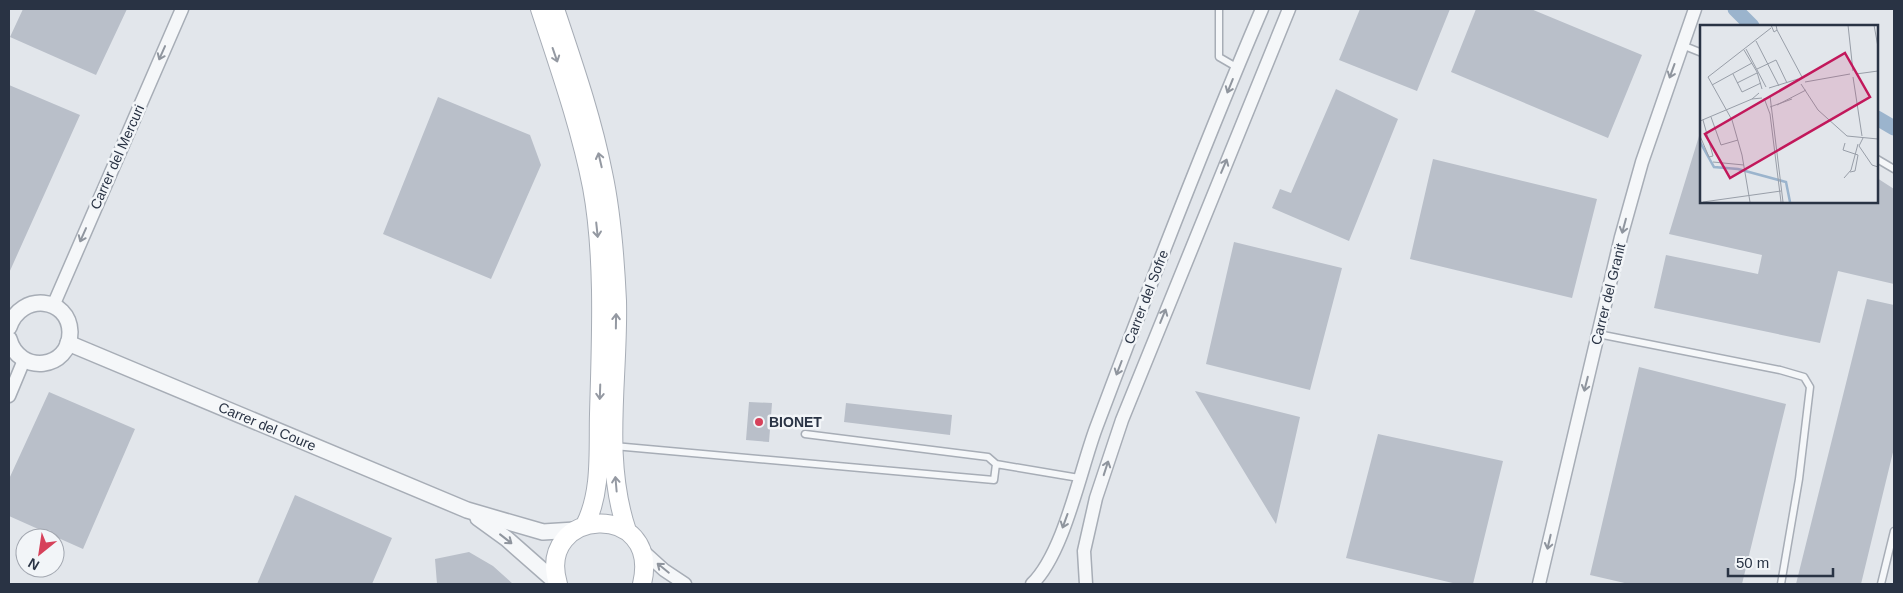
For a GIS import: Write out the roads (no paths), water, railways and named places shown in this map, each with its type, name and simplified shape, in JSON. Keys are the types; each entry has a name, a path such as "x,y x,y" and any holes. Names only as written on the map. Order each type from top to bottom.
{"main road":[{"path":"540,9 579,133 592,188 598,236 601,314 596,493 592,512 580,527 567,537 557,553 555,566 558,584"},
{"path":"555,9 595,137 608,201 617,303 614,446 616,492 627,531"},
{"path":"580,527 605,522 627,531 642,550 646,571 642,584"}],"street":[{"name":"Carrer del Mercuri","path":"52,306 182,9"},
{"name":"Carrer del Sofre","path":"1032,584 1040,577 1053,554 1091,440 1136,322 1262,9"},
{"name":"Carrer del Sofre","path":"1086,584 1084,551 1096,498 1122,420 1289,9"},
{"name":"Carrer del Granit","path":"1539,584 1598,334 1642,162 1695,9"},
{"path":"9,339 15,353 24,360 37,364 56,359 64,352 68,343 68,325 65,317 52,306 41,302 23,306 10,321"},
{"name":"Carrer del Coure","path":"68,343 467,510 543,532 580,527"},
{"path":"9,396 24,360"},
{"name":"Carrer del Coure","path":"467,510 507,539 558,584"},
{"path":"642,550 664,570 684,584"}],"lane":[{"path":"1219,9 1220,57 1238,68"},
{"path":"1682,45 1700,52"},
{"path":"1878,160 1894,169"},
{"path":"1598,334 1780,370 1804,377 1810,387 1808,406 1799,479 1781,584"},
{"path":"804,434 988,457 996,464 1079,478"},
{"path":"614,446 994,480 996,464"},
{"path":"1880,584 1894,531"}],"waterway":[{"path":"1735,9 1751,25"},
{"path":"1878,119 1894,128"}],"place":[{"name":"BIONET","path":"759,422"}]}
